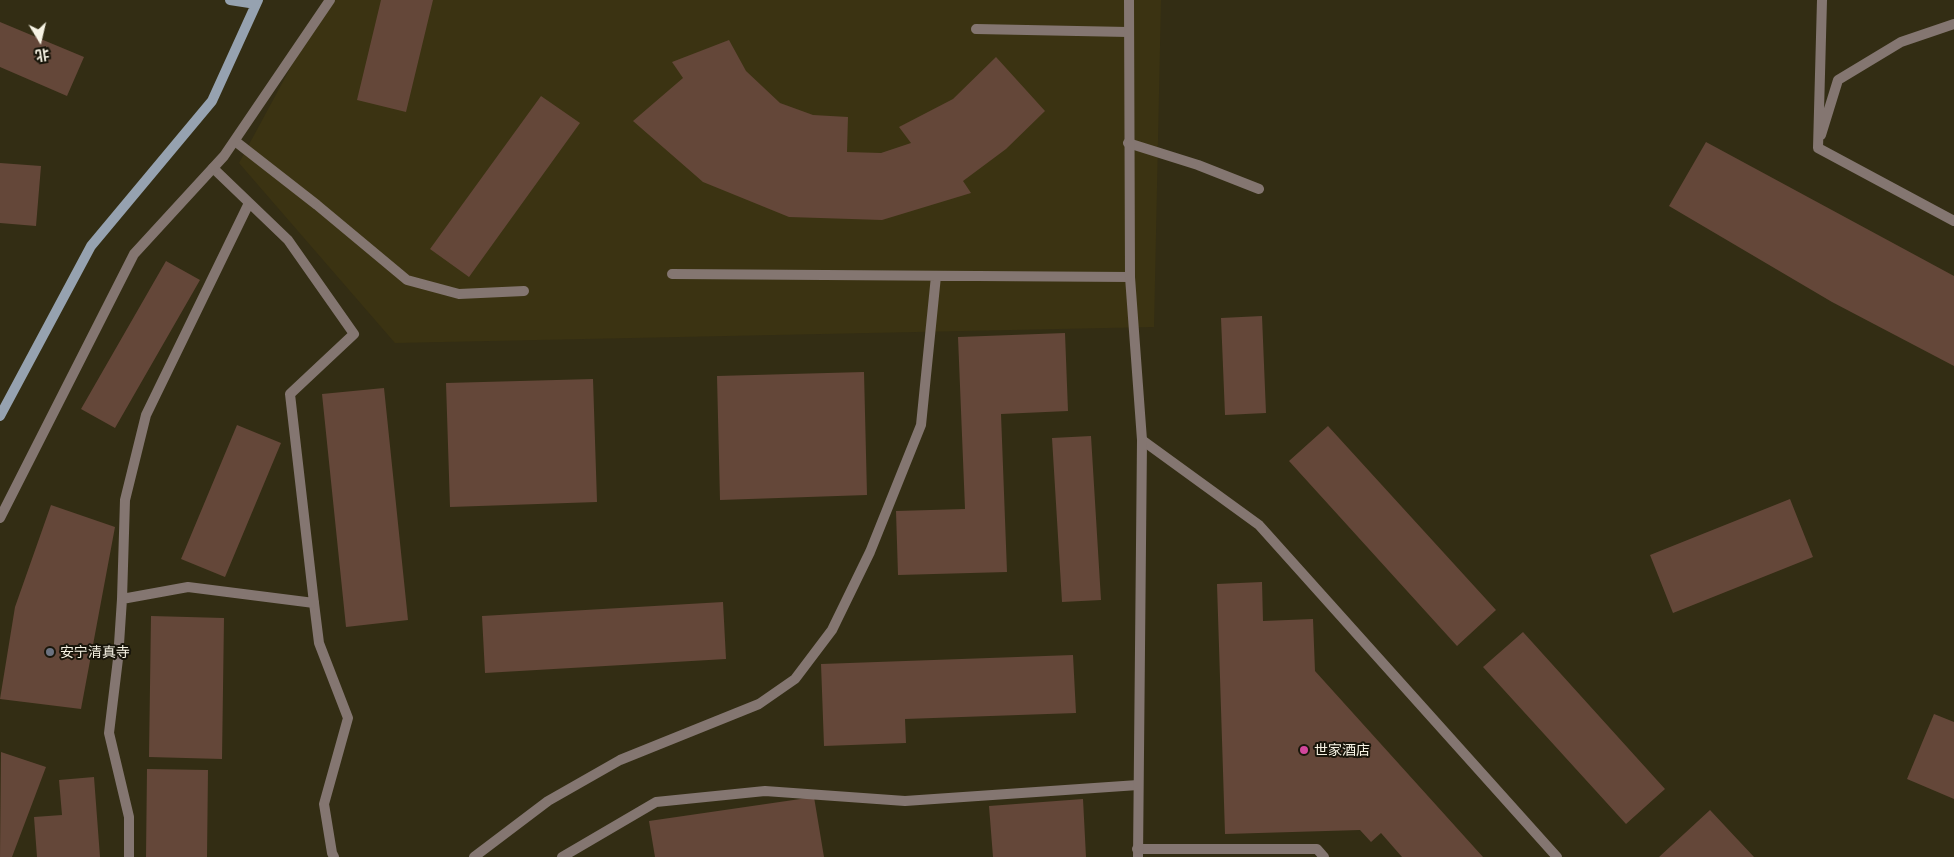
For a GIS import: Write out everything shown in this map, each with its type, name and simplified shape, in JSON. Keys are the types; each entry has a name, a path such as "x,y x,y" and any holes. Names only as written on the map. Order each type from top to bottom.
{"street":[{"path":"0,518 134,254 213,168 234,141 330,0"},
{"path":"1128,0 1130,277 1142,440 1137,853 1317,849 1324,857"},
{"path":"1818,148 1822,0"},
{"path":"1818,148 1838,80 1901,42 1954,24"},
{"path":"976,30 1128,32"},
{"path":"234,141 317,205 407,280 459,294 524,291"},
{"path":"1128,143 1198,165 1259,189"},
{"path":"1818,148 1954,221"},
{"path":"213,168 288,240 354,334 290,394 319,643 348,718 324,804 334,857"},
{"path":"129,857 129,817 109,733 118,659 125,500 146,415 249,203"},
{"path":"672,274 1130,277"},
{"path":"474,857 548,801 620,760 759,704 795,678 832,630 870,552 921,425 936,276"},
{"path":"1142,440 1259,525 1557,857"},
{"path":"122,599 188,587 314,603"},
{"path":"562,857 656,802 765,791 905,801 1138,785"}],"shaded area":[{"path":"327,0 1161,0 1154,327 395,343 239,163"}],"building":[{"path":"381,0 433,0 406,112 357,100"},
{"path":"0,22 84,57 67,96 0,67"},
{"path":"729,40 746,71 780,103 813,115 848,117 847,152 881,153 911,143 899,127 953,99 996,57 1045,111 1006,149 963,181 971,193 882,220 789,217 703,182 633,121 683,78 672,62"},
{"path":"541,96 580,123 469,277 430,249"},
{"path":"1706,142 1954,276 1954,366 1832,302 1669,206"},
{"path":"0,163 41,166 36,226 0,223"},
{"path":"166,261 200,280 115,428 81,409"},
{"path":"1262,316 1266,413 1225,415 1221,318"},
{"path":"1065,333 1068,411 1001,414 1007,572 898,575 896,511 965,509 958,337"},
{"path":"864,372 867,495 720,500 717,376"},
{"path":"593,379 597,502 450,507 446,383"},
{"path":"384,388 408,620 346,627 322,394"},
{"path":"237,425 281,443 225,577 181,559"},
{"path":"1328,426 1496,610 1457,646 1289,461"},
{"path":"1091,436 1101,600 1062,602 1052,438"},
{"path":"1790,499 1813,557 1673,613 1650,555"},
{"name":"安宁清真寺","path":"51,505 115,527 81,709 0,699 15,607"},
{"name":"世家酒店","path":"1262,582 1263,621 1313,619 1315,671 1483,857 1402,857 1381,833 1371,842 1360,830 1225,834 1217,584"},
{"path":"723,602 726,659 485,673 482,616"},
{"path":"151,616 224,618 222,759 149,757"},
{"path":"1523,632 1665,789 1626,824 1483,667"},
{"path":"1073,655 1076,713 905,719 906,743 824,746 821,664"},
{"path":"1934,714 1954,722 1954,799 1907,779"},
{"path":"1,752 46,767 12,857 0,857"},
{"path":"147,769 208,770 207,857 146,857"},
{"path":"94,777 100,857 37,857 34,817 62,815 59,780"},
{"path":"814,797 824,857 655,857 649,821"},
{"path":"1083,799 1086,857 993,857 989,806"},
{"path":"1710,810 1754,857 1659,857"}],"waterway":[{"path":"230,0 256,4"},
{"path":"0,416 91,246 212,101 258,0"}],"place":[{"name":"安宁清真寺","path":"50,652"},
{"name":"世家酒店","path":"1304,750"}]}
